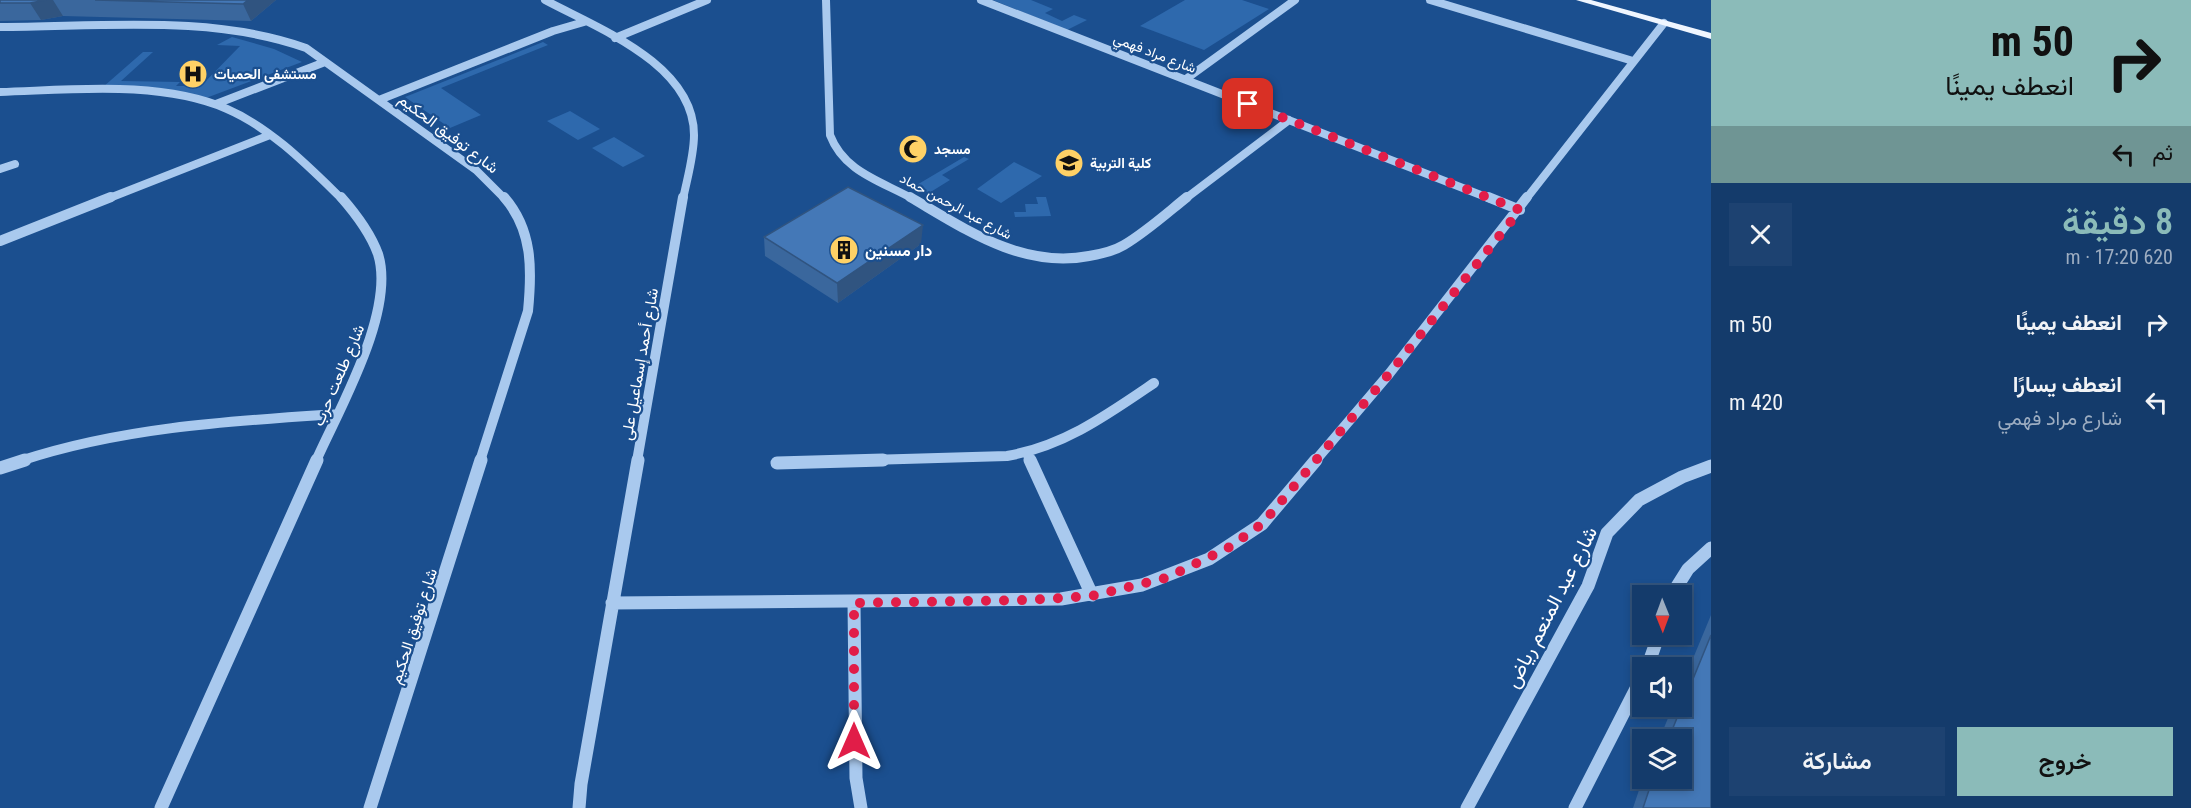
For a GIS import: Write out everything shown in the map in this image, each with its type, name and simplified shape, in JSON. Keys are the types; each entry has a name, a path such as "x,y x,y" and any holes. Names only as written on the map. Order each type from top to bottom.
{"main road":[{"path":"1581,0 1711,36"},
{"path":"1607,0 1711,28"}],"street":[{"name":"شارع أحمد إسماعيل على","path":"545,0 650,58 678,86 692,115 694,136 612,603 579,808"},
{"path":"615,38 707,0"},
{"name":"شارع عبد الرحمن حماد","path":"826,0 830,135 839,155 860,172 986,240 1018,253 1053,258 1081,258 1100,255 1124,244 1289,120"},
{"name":"شارع مراد فهمي","path":"981,0 1520,210"},
{"path":"1186,79 1295,0"},
{"path":"1430,0 1633,61"},
{"path":"379,100 553,31 584,22"},
{"path":"612,603 854,603 1029,600 1092,596 1142,585 1188,569 1228,548 1262,524 1389,374 1520,210 1664,23"},
{"name":"شارع توفيق الحكيم","path":"0,27 218,26 280,37 306,48 476,170 500,190 518,215 529,243 533,275 528,311 370,808"},
{"path":"216,104 325,62"},
{"name":"شارع طلعت حرب","path":"0,92 137,92 179,96 216,104 241,114 270,135 350,205 370,232 376,248 381,284 375,326 338,414 161,808"},
{"path":"0,241 270,135"},
{"path":"0,169 15,164"},
{"path":"777,463 997,457 1027,453 1065,441 1154,383"},
{"path":"0,468 87,441 152,429 338,414"},
{"path":"1027,453 1092,596"},
{"name":"شارع عبد المنعم رياض","path":"1467,808 1588,586 1607,533 1639,500 1682,477 1711,466"},
{"path":"1676,585 1695,558 1711,548"},
{"path":"854,603 856,778 861,808"},
{"path":"1575,808 1632,697"}],"shaded area":[{"path":"993,0 1031,0 1053,9 1045,13 1062,21 1074,15 1087,20 1067,30"},
{"path":"1185,0 1242,0 1269,9 1204,50 1140,26"},
{"path":"232,37 274,49 302,62 206,98 168,90 103,87 143,52 153,52 121,81 180,82 176,86 201,86 240,46 217,45"},
{"path":"543,42 548,45 441,88 481,115 450,128 405,97"},
{"path":"570,111 600,129 578,140 547,121"},
{"path":"614,137 645,156 623,167 592,148"},
{"path":"964,157 969,159 942,175 950,180 929,193 915,186"},
{"path":"1014,162 1042,176 1001,203 977,189"},
{"path":"1036,197 1046,197 1051,216 1015,217 1014,212 1026,212 1025,204 1038,204"}],"building":[{"path":"0,0 46,0 30,3 0,3"},
{"path":"95,0 248,0 243,4"},
{"name":"دار مسنين","path":"848,187 923,225 837,283 764,237"},
{"path":"1711,635 1711,808 1643,808 1649,789 1692,789 1692,729 1673,729 1677,717 1692,717 1692,681"}],"place":[{"name":"مستشفى الحميات","path":"193,74"},
{"name":"مسجد","path":"913,149"},
{"name":"كلية التربية","path":"1069,163"},
{"name":"دار مسنين","path":"844,250"}],"route":[{"path":"854,741 854,603 1029,600 1092,596 1166,578 1228,548 1262,524 1389,374 1520,210 1248,104"}]}
